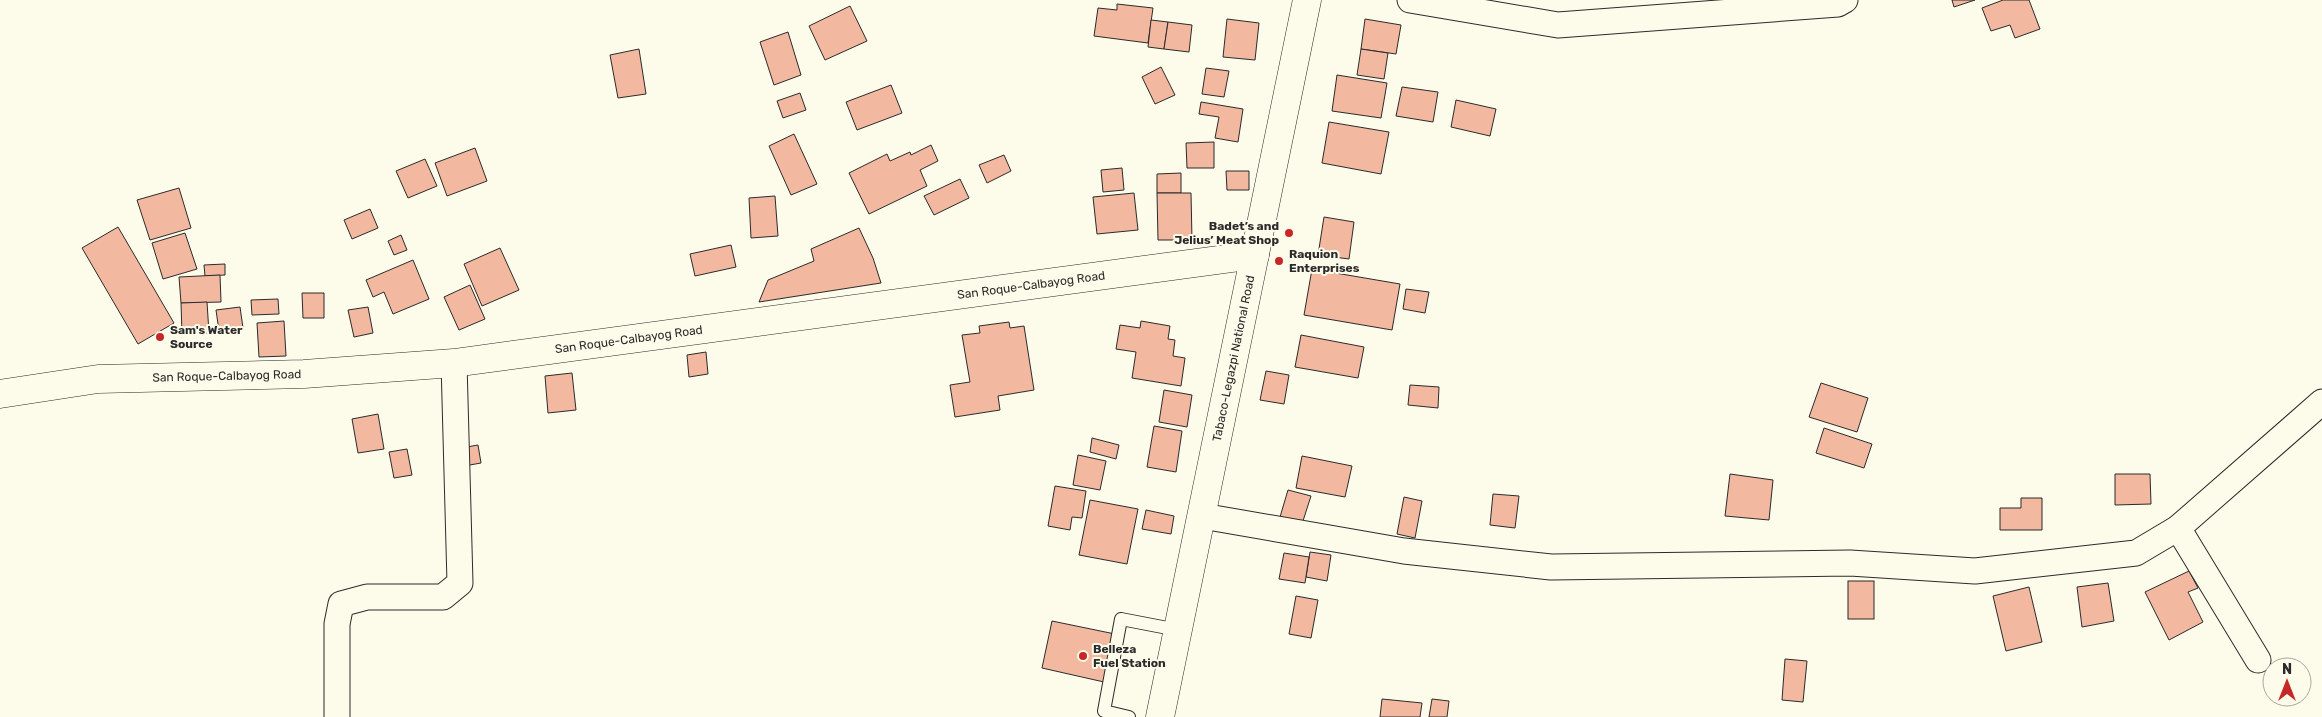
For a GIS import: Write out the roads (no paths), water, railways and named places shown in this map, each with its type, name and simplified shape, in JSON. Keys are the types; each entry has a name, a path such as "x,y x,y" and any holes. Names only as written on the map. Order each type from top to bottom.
{"street":[{"name":"Tabaco-Legazpi National Road","path":"1160,717 1307,0"},
{"path":"1410,0 1558,26 1838,4 1845,0"},
{"name":"San Roque-Calbayog Road","path":"0,394 98,379 304,374 454,363 1255,256"},
{"path":"337,717 337,624 341,604 367,597 443,598 460,583 454,363"},
{"path":"1202,516 1404,551 1551,567 1850,563 1975,571 2086,560 2136,553 2178,528 2322,402"},
{"path":"2178,528 2258,660"}],"lane":[{"path":"1129,717 1104,711 1121,618 1178,630"}],"place":[{"name":"Badet’s and Jelius’ Meat Shop","path":"1289,233"},
{"name":"Raquion Enterprises","path":"1279,261"},
{"name":"Sam's Water Source","path":"160,337"},
{"name":"Belleza Fuel Station","path":"1083,656"}]}
